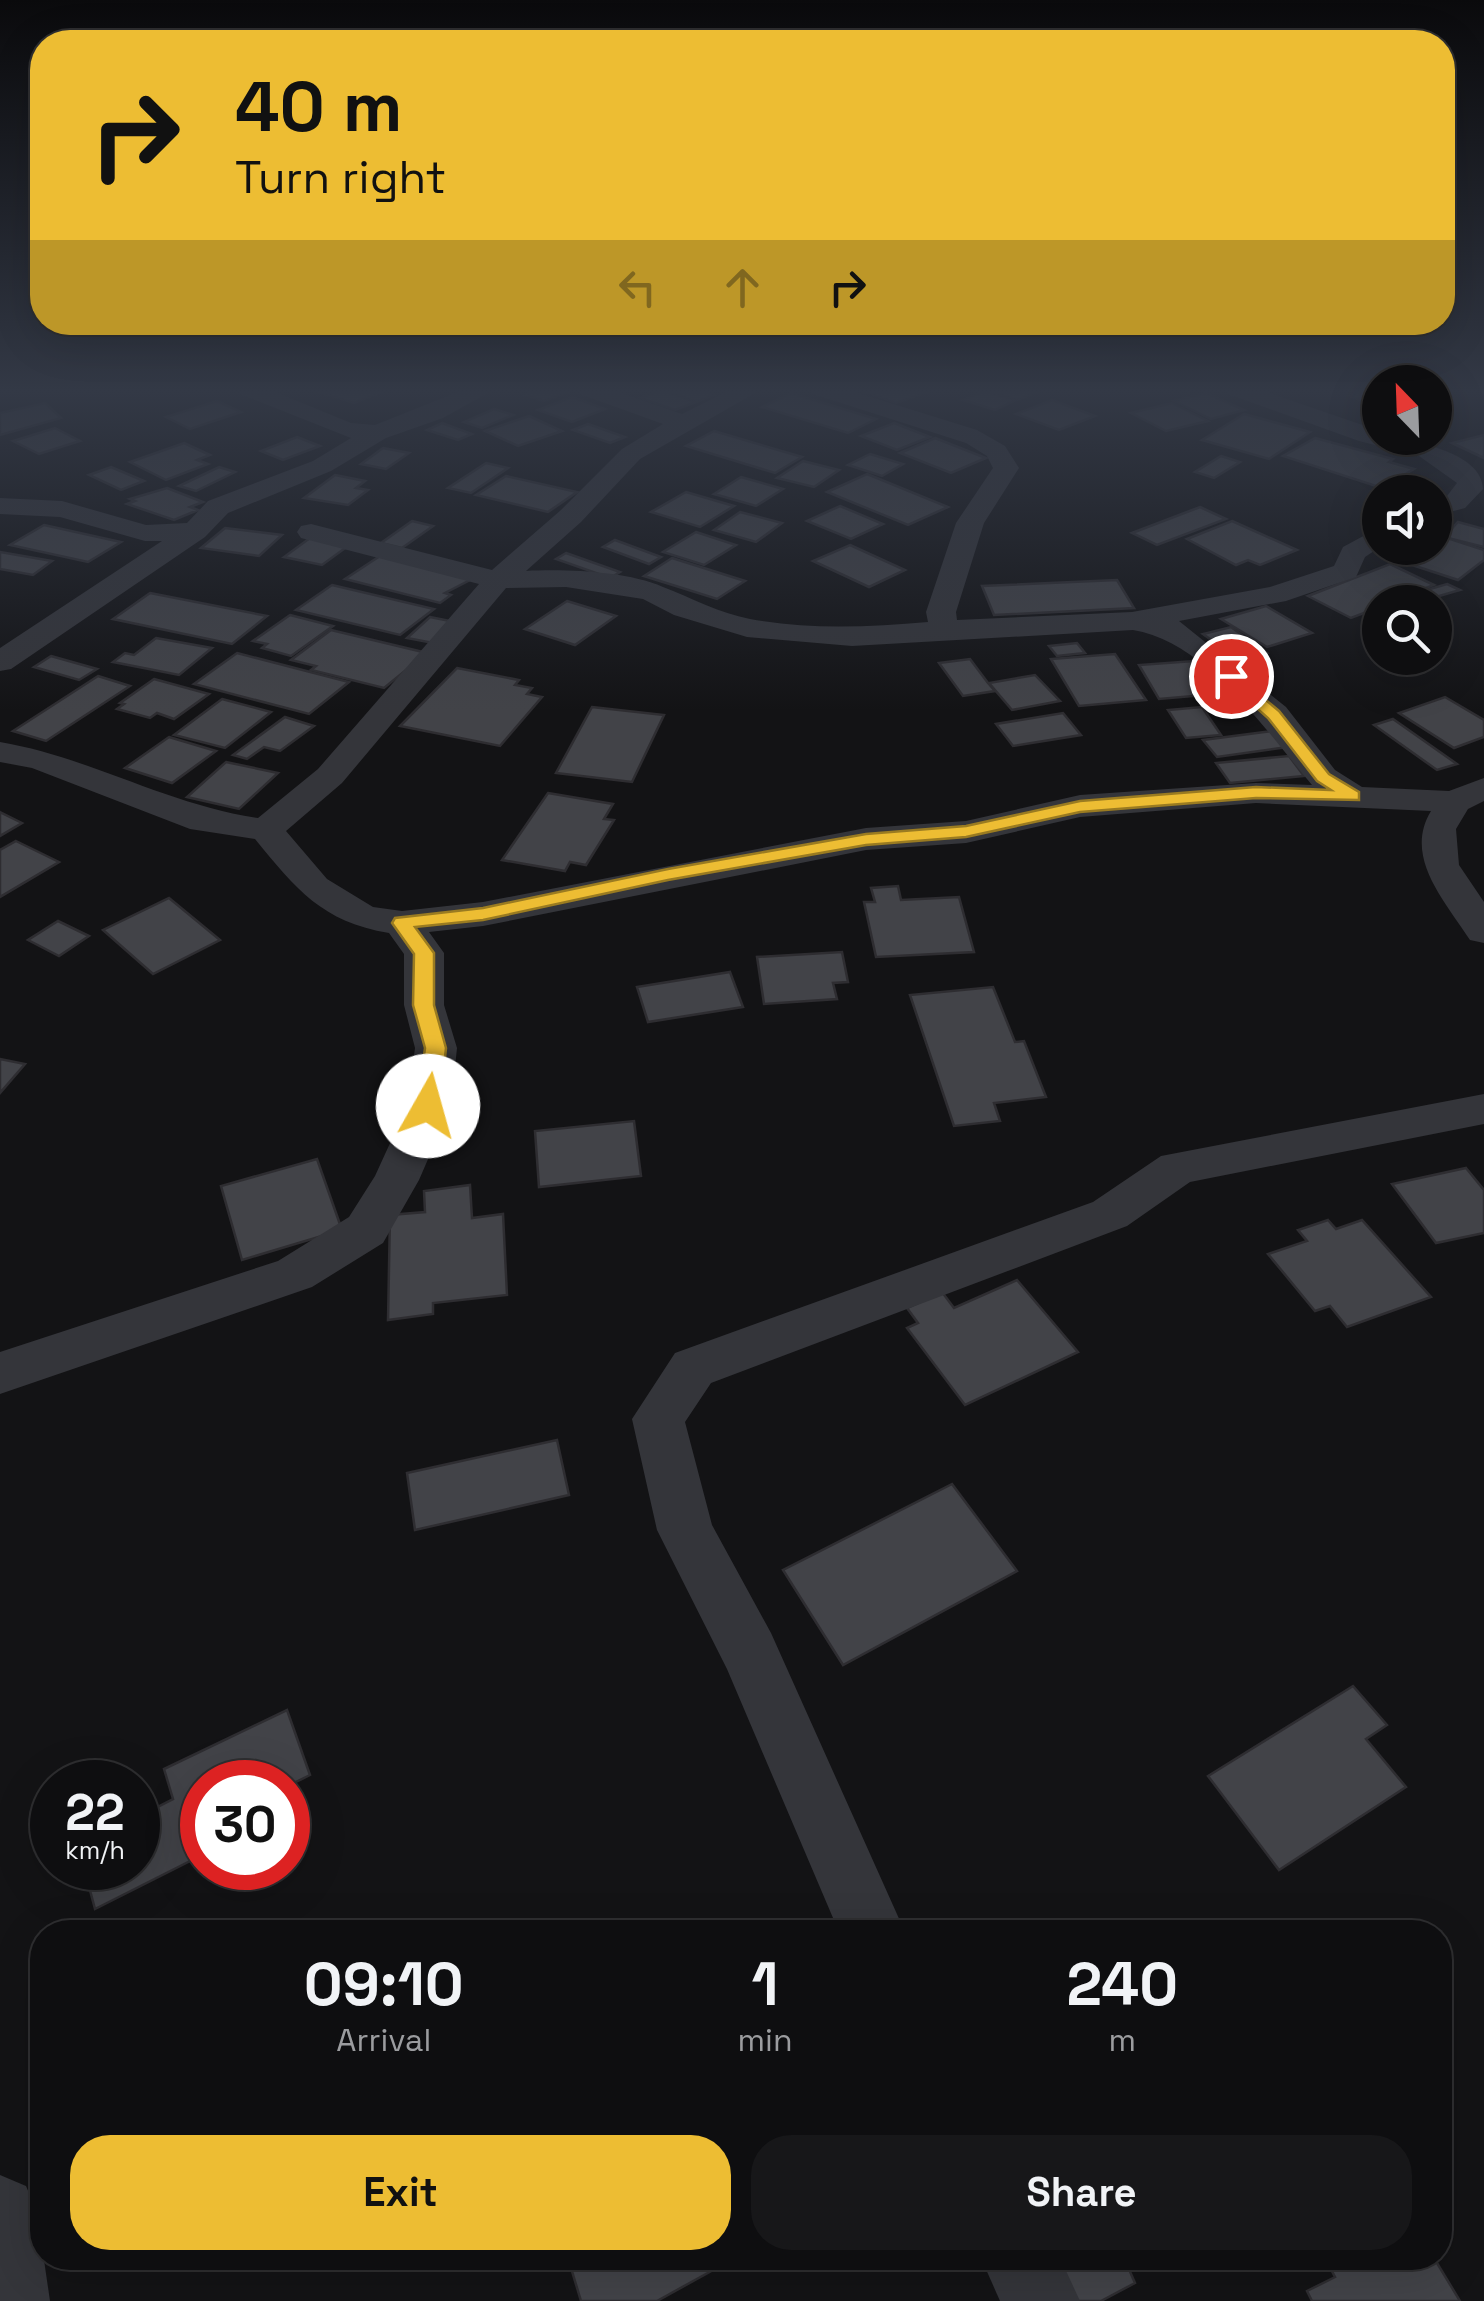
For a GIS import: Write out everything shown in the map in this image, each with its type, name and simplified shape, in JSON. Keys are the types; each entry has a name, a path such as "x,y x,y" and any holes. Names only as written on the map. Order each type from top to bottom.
{"street":[{"path":"0,662 195,532 218,507 245,496"},
{"path":"266,830 330,776 498,580 590,496"},
{"path":"944,630 940,612 970,523 987,496"},
{"path":"0,506 62,509 146,533 195,532"},
{"path":"311,532 498,580 566,578 651,592 700,614 748,628 852,637 1132,621 1276,595 1328,579 1346,570 1353,553 1362,547"},
{"path":"1132,621 1166,626 1210,657 1274,714 1323,777 1352,796"},
{"path":"0,752 40,760 203,821 266,830 314,888 363,917 402,923 483,914 668,875 866,840 966,832 1080,806 1256,793 1469,795"},
{"path":"1469,795 1438,829 1441,865 1484,931"},
{"path":"0,1374 295,1274 366,1230 396,1180 428,1106 436,1048 424,1005 424,953 402,923"},
{"path":"867,1920 750,1654 685,1530 658,1419 693,1368 1110,1214 1177,1168 1478,1120"},
{"path":"0,2212 11,2301"},
{"path":"1025,2270 1041,2301"}],"building":[{"path":"189,496 203,502 190,507 198,510 174,520 127,504 135,501 130,499"},
{"path":"306,496 359,496 348,505"},
{"path":"482,496 571,496 548,512"},
{"path":"678,496 701,496 734,506 700,527 651,512"},
{"path":"722,496 771,496 756,506"},
{"path":"838,496 922,496 948,507 908,525"},
{"path":"840,506 883,524 851,539 807,521"},
{"path":"1200,507 1226,519 1157,545 1132,533"},
{"path":"740,512 782,523 756,542 714,530"},
{"path":"412,521 433,526 402,548 381,543"},
{"path":"1232,521 1297,550 1260,565 1248,560 1236,565 1187,539"},
{"path":"1458,522 1484,529 1484,547 1452,539 1452,528"},
{"path":"44,525 121,542 88,562 10,545"},
{"path":"225,528 282,535 259,556 201,548"},
{"path":"696,532 736,545 704,565 663,552"},
{"path":"310,538 348,546 322,565 284,557"},
{"path":"615,540 661,557 649,564 603,547"},
{"path":"1452,540 1484,550 1484,560 1458,580 1412,565 1452,565"},
{"path":"850,545 905,570 869,587 813,561"},
{"path":"0,552 52,561 33,575 0,569"},
{"path":"566,553 620,572 610,578 556,559"},
{"path":"383,554 476,577 445,593 451,595 440,603 345,579"},
{"path":"672,558 745,581 717,599 644,576"},
{"path":"1387,565 1434,585 1362,585 1362,614 1351,618 1308,596"},
{"path":"1117,580 1134,608 994,615 982,586"},
{"path":"332,585 434,609 400,635 296,610"},
{"path":"150,593 267,616 232,644 113,619"},
{"path":"567,601 616,616 575,645 525,629"},
{"path":"1266,606 1312,633 1267,647 1221,619"},
{"path":"290,615 333,626 291,656 262,648 267,644 253,641"},
{"path":"430,617 455,622 433,643 407,638"},
{"path":"1231,627 1267,653 1239,660 1203,634"},
{"path":"331,630 427,653 384,688 311,670 316,666 291,660"},
{"path":"156,638 212,648 179,675 113,662 125,653 134,655"},
{"path":"1077,643 1085,653 1057,656 1049,646"},
{"path":"237,653 349,682 309,714 194,684"},
{"path":"1115,654 1146,700 1079,706 1051,659"},
{"path":"51,656 97,669 79,680 34,667"},
{"path":"970,659 995,691 963,696 939,663"},
{"path":"1194,661 1217,694 1159,699 1139,665"},
{"path":"457,668 519,680 515,685 532,688 527,694 542,697 500,746 400,726"},
{"path":"1035,675 1060,701 1012,710 989,683"},
{"path":"98,676 130,686 46,741 13,731"},
{"path":"154,679 209,694 174,719 157,713 150,718 117,709"},
{"path":"1445,697 1484,720 1484,737 1454,748 1399,713"},
{"path":"222,699 271,712 225,748 174,735"},
{"path":"592,707 664,715 632,782 556,773"},
{"path":"1202,707 1221,735 1186,738 1168,710"},
{"path":"1063,713 1081,735 1013,746 996,724"},
{"path":"285,717 314,726 280,751 264,747 247,759 233,755"},
{"path":"1393,719 1457,764 1437,770 1374,725"},
{"path":"1272,731 1287,747 1217,757 1203,740"},
{"path":"169,737 216,751 172,783 125,768"},
{"path":"1289,756 1304,776 1230,783 1216,763"},
{"path":"226,762 278,773 239,809 187,797"},
{"path":"548,793 613,804 604,819 614,820 586,865 570,862 565,871 502,860"},
{"path":"0,812 22,823 0,836"},
{"path":"16,841 59,862 0,897 0,850"},
{"path":"898,886 901,900 959,897 974,952 876,957 864,902 875,902 871,888"},
{"path":"169,898 220,940 153,974 103,930"},
{"path":"58,921 89,936 59,956 28,940"},
{"path":"842,952 848,982 833,983 837,999 764,1004 757,957"},
{"path":"730,972 743,1007 648,1022 637,987"},
{"path":"993,987 1015,1042 1024,1041 1046,1097 994,1103 1000,1121 954,1126 910,995"},
{"path":"0,1059 25,1064 0,1093"},
{"path":"634,1121 641,1176 539,1187 535,1131"},
{"path":"317,1159 342,1230 242,1260 221,1186"},
{"path":"1466,1168 1484,1190 1484,1233 1436,1243 1392,1184"},
{"path":"470,1185 472,1218 503,1214 507,1295 433,1303 433,1314 388,1320 390,1215 425,1212 424,1191"},
{"path":"1328,1220 1336,1229 1362,1220 1431,1297 1347,1327 1330,1306 1315,1311 1268,1254 1307,1241 1298,1230"},
{"path":"1017,1280 1078,1352 965,1405 907,1328 918,1323 907,1308 942,1292 954,1308"},
{"path":"557,1440 569,1495 415,1530 407,1473"},
{"path":"952,1484 1017,1571 843,1665 783,1570"},
{"path":"1353,1686 1387,1725 1366,1739 1406,1787 1279,1870 1208,1776"},
{"path":"287,1710 305,1760 183,1760"},
{"path":"180,1761 180,1866 160,1876 160,1806 173,1799 164,1769"},
{"path":"90,1890 133,1890 95,1909"},
{"path":"572,2270 713,2270 657,2301 581,2301"},
{"path":"1057,2270 1129,2270 1135,2283 1101,2301 1071,2301"},
{"path":"1331,2270 1441,2270 1460,2301 1312,2301 1307,2291 1335,2277"}],"route":[{"path":"428,1106 436,1048 424,1005 424,953 402,923 483,914 668,875 866,840 966,832 1080,806 1256,793 1352,796 1323,777 1274,714 1231,676"}]}
